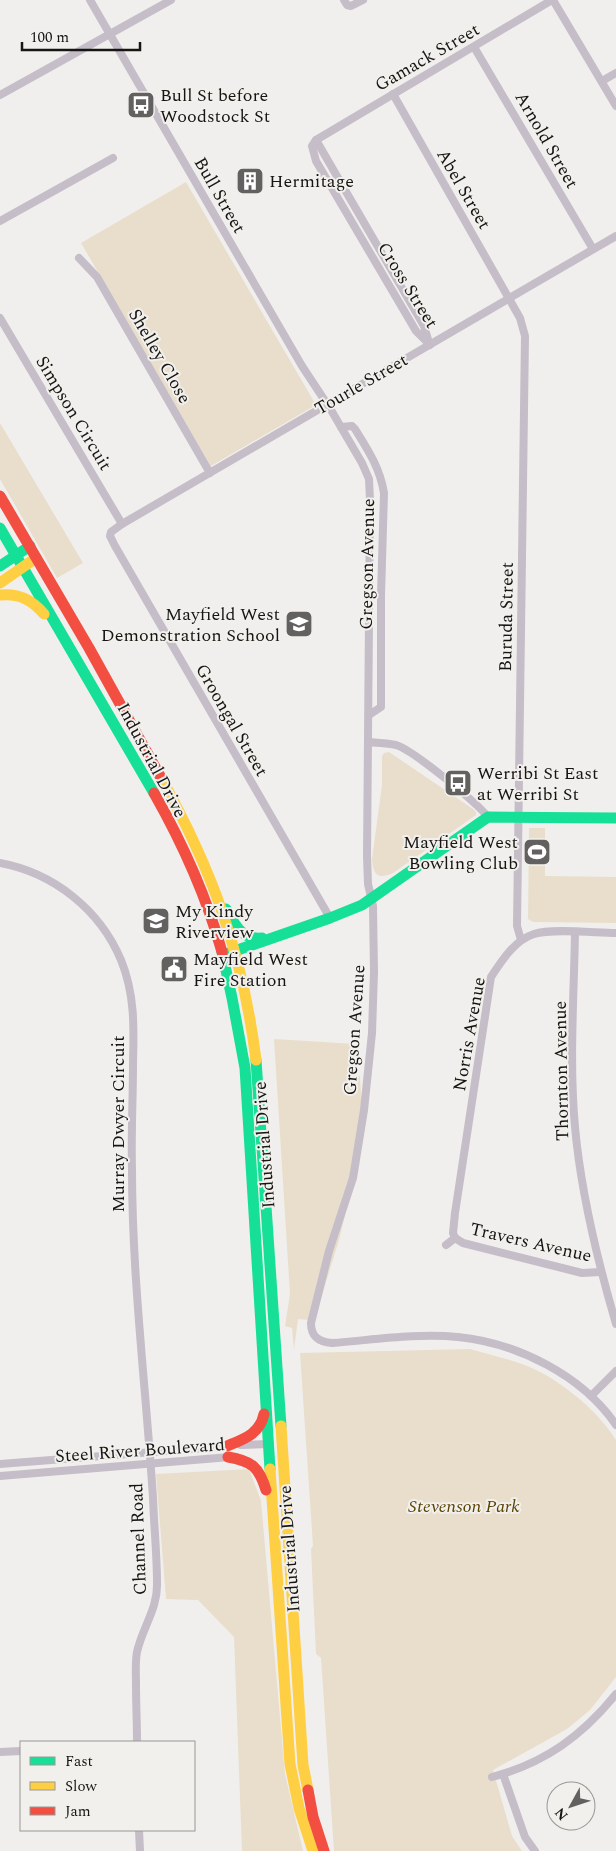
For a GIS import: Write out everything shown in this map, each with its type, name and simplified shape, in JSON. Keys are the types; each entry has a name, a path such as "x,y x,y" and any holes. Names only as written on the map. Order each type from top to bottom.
{"main road":[{"name":"Industrial Drive","path":"0,496 114,690 176,804 218,897 236,951 255,1044 260,1080 304,1765 313,1817 324,1851"},
{"name":"Industrial Drive","path":"0,528 64,635 174,828 200,886 223,956 245,1068 268,1444 262,1457 275,1538 290,1764 300,1812 313,1851"},
{"path":"0,566 30,546"},
{"path":"0,583 36,558"},
{"path":"0,595 15,594 30,600 64,635"},
{"path":"223,956 362,905 488,817 616,818"},
{"path":"218,897 246,937 254,939 283,934"},
{"path":"227,1452 258,1430 264,1421 265,1402"},
{"path":"227,1452 253,1464 258,1471 266,1488 275,1538"}],"street":[{"name":"Bull Street","path":"90,0 302,366 327,404"},
{"path":"0,96 171,0"},
{"path":"344,0 350,6 363,0"},
{"path":"553,0 616,106"},
{"name":"Gamack Street","path":"316,140 553,0"},
{"name":"Arnold Street","path":"474,47 593,249"},
{"path":"602,81 616,73"},
{"name":"Abel Street","path":"392,94 509,298"},
{"name":"Cross Street","path":"316,140 424,326 430,345"},
{"path":"0,221 113,158"},
{"name":"Tourle Street","path":"110,536 113,530 122,524 616,236"},
{"name":"Shelley Close","path":"79,258 97,277 210,472"},
{"name":"Buruda Street","path":"509,298 520,318 525,336 517,816 517,926 522,940"},
{"name":"Simpson Circuit","path":"0,318 122,524"},
{"name":"Gregson Avenue","path":"327,404 362,463 369,479 370,489 367,856 368,884 372,897 374,927 372,1024 364,1110 353,1178 329,1251 311,1329 317,1339 332,1343 442,1337 457,1337 488,1342 538,1361 566,1377 591,1396"},
{"name":"Gregson Avenue","path":"341,427 352,426 355,429 377,466 384,493 381,596 381,707 369,715"},
{"name":"Groongal Street","path":"110,536 330,918"},
{"path":"368,742 397,746 413,754 476,804 488,817"},
{"name":"Murray Dwyer Circuit","path":"0,863 44,877 81,902 110,937 130,985 134,1012 133,1234 150,1452"},
{"name":"Norris Avenue","path":"456,1238 453,1233 455,1213 488,991 492,977 501,961 522,940 534,934 546,931 616,933"},
{"name":"Thornton Avenue","path":"575,932 572,1078 574,1125 585,1199 601,1272 616,1324"},
{"path":"446,1245 456,1238"},
{"name":"Travers Avenue","path":"456,1238 463,1243 582,1273 601,1272"},
{"path":"616,1371 591,1396 616,1425"},
{"name":"Steel River Boulevard","path":"0,1476 150,1463 282,1443"},
{"name":"Steel River Boulevard","path":"0,1464 150,1452 227,1452 262,1457 283,1457"},
{"name":"Channel Road","path":"137,1741 137,1651 152,1612 157,1588 150,1452"},
{"path":"492,1777 528,1765 570,1740 588,1726 616,1694"},
{"path":"0,1752 20,1751"},
{"path":"503,1774 525,1837 535,1851"},
{"path":"139,1831 140,1851"}],"green space":[{"path":"186,182 316,405 211,466 81,243"},
{"path":"0,423 83,563 57,578 0,479"},
{"path":"389,752 473,809 476,815 393,873 380,876 373,869 372,859 382,785 382,756 384,753"},
{"name":"Mayfield West Bowling Club","path":"529,828 545,828 545,876 616,877 616,923 533,922 528,919"},
{"path":"274,1039 355,1044 352,1075 360,1076 362,1145 339,1240 321,1298 310,1320 298,1319 294,1350 292,1328 285,1326 290,1294"},
{"name":"Stevenson Park","path":"470,1349 535,1369 562,1385 587,1405 616,1440 616,1677 590,1710 567,1729 493,1770 512,1836 522,1851 334,1851 321,1658 316,1654 311,1549 313,1546 300,1353"},
{"path":"249,1469 261,1501 285,1774 303,1851 242,1851 234,1637 198,1600 166,1599 156,1474"}],"traffic: fast":[{"path":"0,528 154,793"},
{"path":"0,566 30,546"},
{"path":"229,953 362,905 488,817 616,818"},
{"path":"226,909 236,926 244,934 249,937 262,938"},
{"path":"222,952 245,1068 270,1469"},
{"path":"256,1060 281,1426"}],"traffic: slow":[{"path":"0,583 36,558"},
{"path":"0,595 13,595 25,598 44,614"},
{"path":"160,776 195,845 223,913 243,984 256,1060"},
{"path":"281,1426 303,1765 308,1790"},
{"path":"270,1469 290,1764 299,1808 313,1851"}],"traffic: jam":[{"path":"0,496 89,648 160,776"},
{"path":"154,793 175,831 193,870 209,910 222,952"},
{"path":"227,1446 255,1431 262,1421 264,1414"},
{"path":"228,1457 253,1466 266,1490"},
{"path":"308,1790 313,1817 324,1851"}],"place":[{"name":"Bull St before Woodstock St","path":"141,105"},
{"name":"Hermitage","path":"250,181"},
{"name":"Mayfield West Demonstration School","path":"299,624"},
{"name":"Werribi St East at Werribi St","path":"458,783"},
{"name":"Mayfield West Bowling Club","path":"537,852"},
{"name":"My Kindy Riverview","path":"156,921"},
{"name":"Mayfield West Fire Station","path":"174,969"}]}
